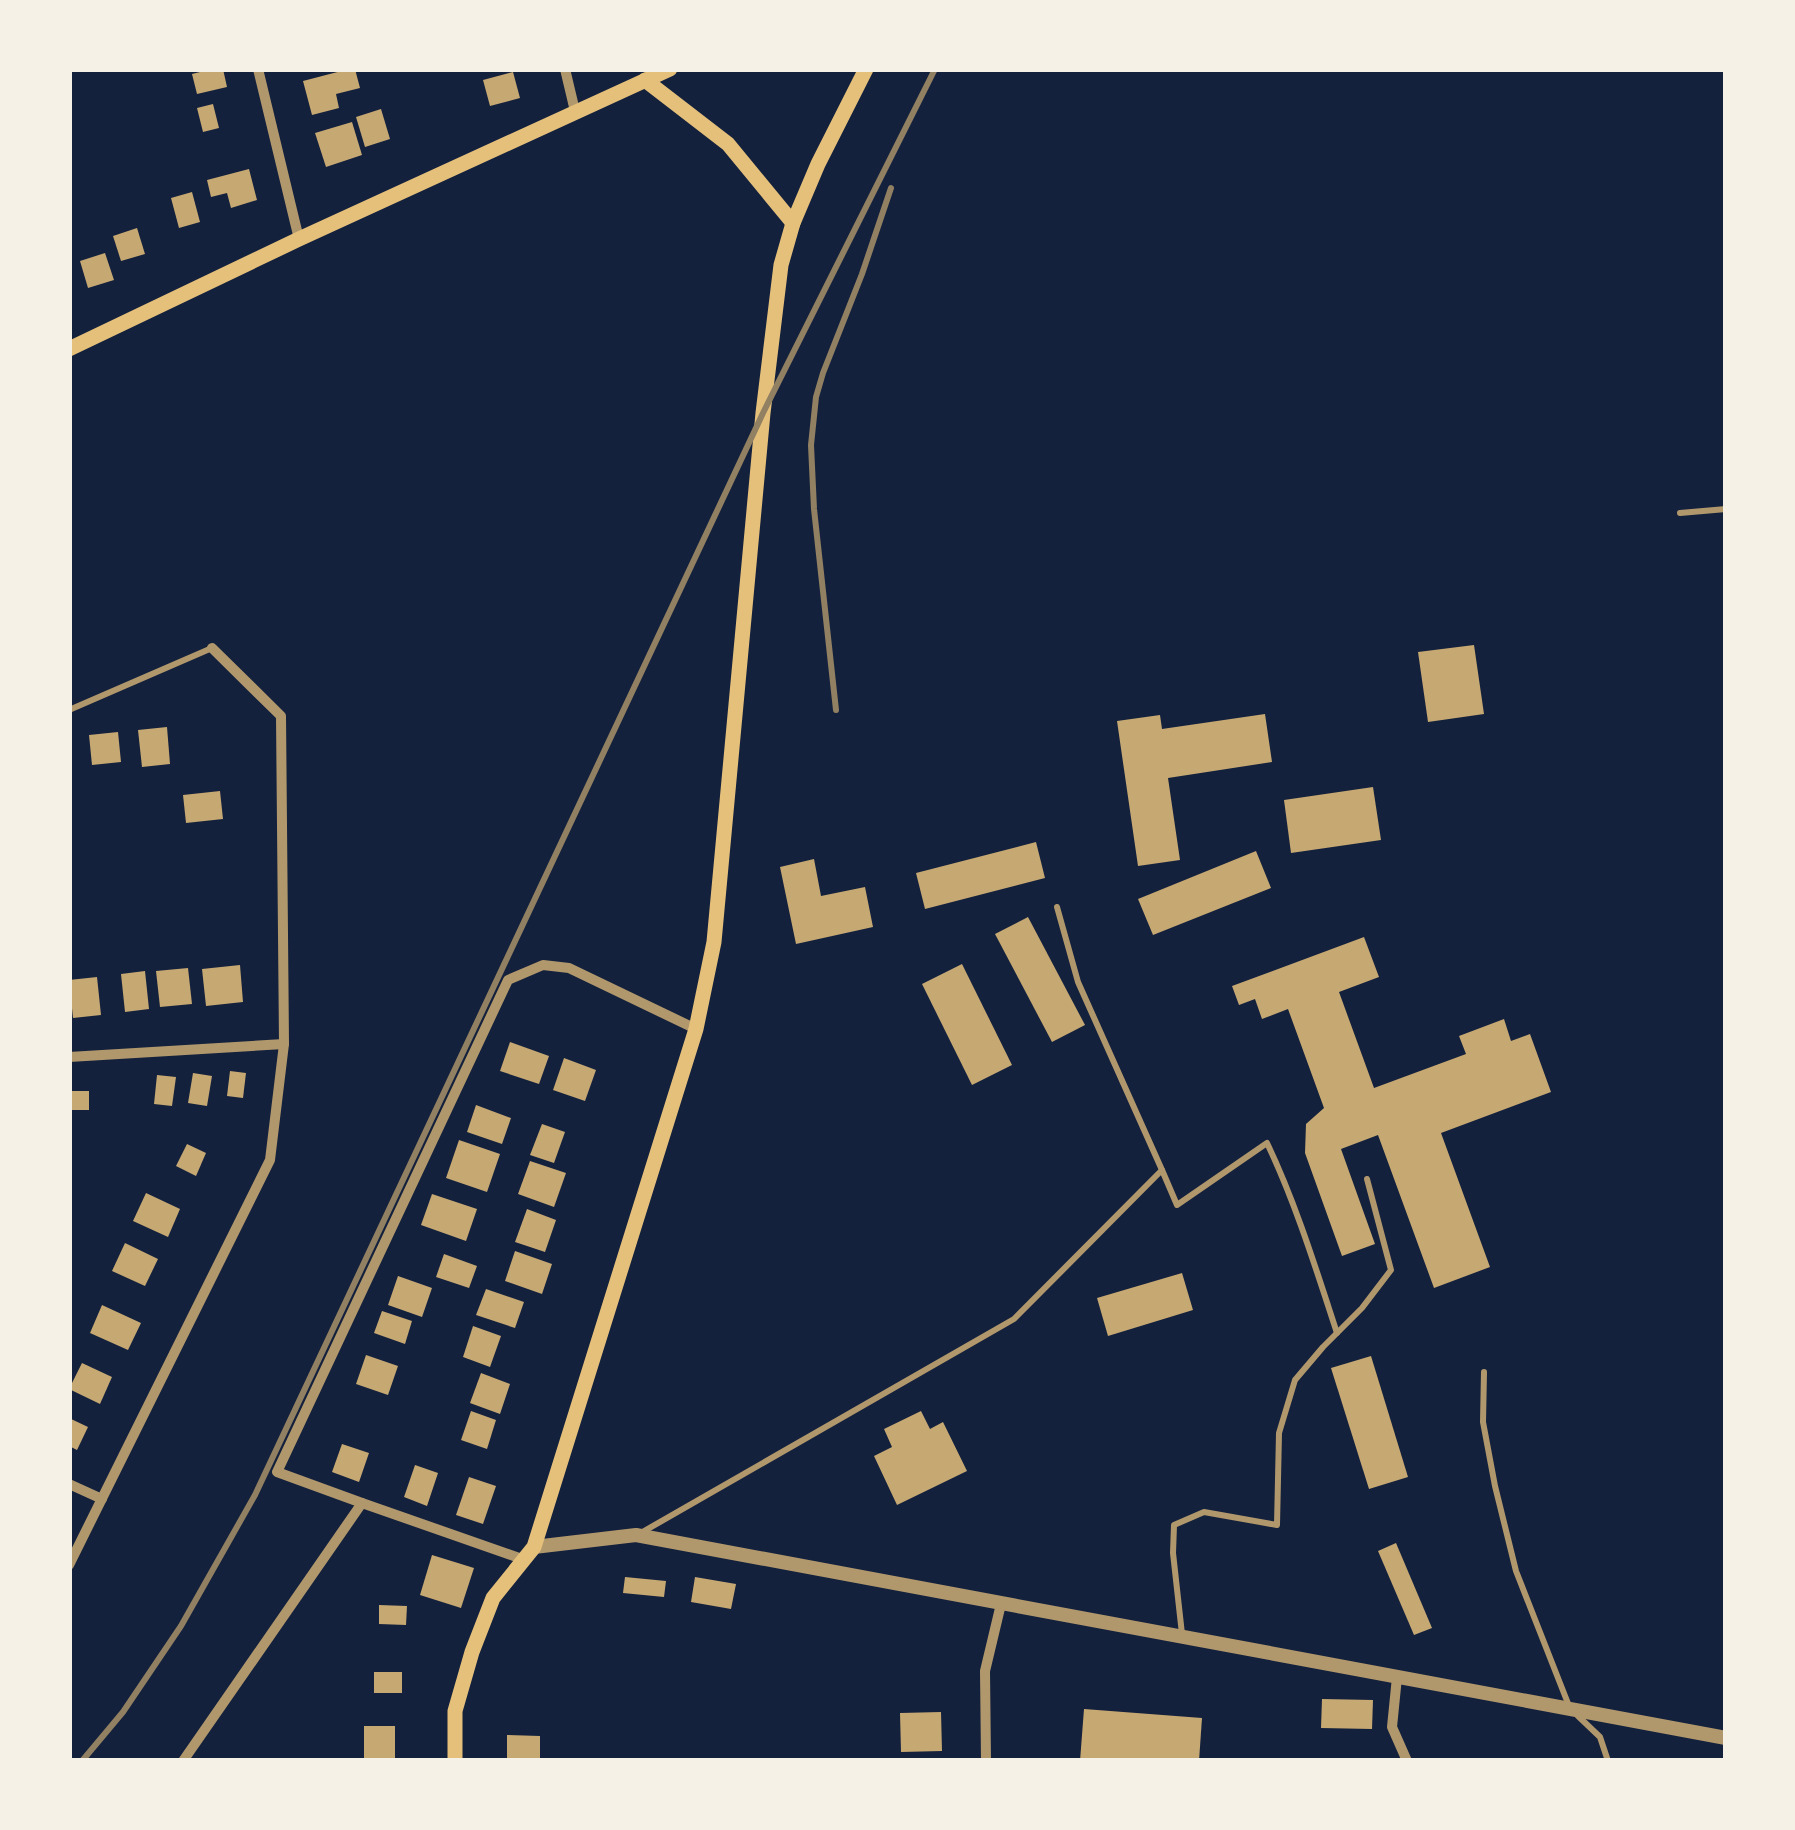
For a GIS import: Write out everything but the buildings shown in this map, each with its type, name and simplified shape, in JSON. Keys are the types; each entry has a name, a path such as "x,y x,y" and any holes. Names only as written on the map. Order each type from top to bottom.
{"main road":[{"path":"69,349 670,69"},
{"path":"455,1761 455,1711 472,1652 493,1598 530,1553 696,1028 714,942 781,266 818,164 866,69"},
{"path":"645,80 728,144 793,223"}],"street":[{"path":"257,69 299,238"},
{"path":"565,69 575,111"},
{"path":"69,1565 269,1160 284,1044 281,716 212,648"},
{"path":"696,1028 569,968 542,965 508,980 278,1472 362,1503 530,1553 636,1535 1726,1738"},
{"path":"69,1057 284,1044"},
{"path":"69,1484 102,1499"},
{"path":"183,1761 362,1503"},
{"path":"986,1761 985,1671 1001,1604"},
{"path":"1396,1677 1392,1727 1406,1761"}],"lane":[{"path":"1680,513 1726,509"},
{"path":"69,710 212,648"},
{"path":"1057,907 1078,982 1178,1205 1267,1143 1304,1232 1337,1333"},
{"path":"636,1535 1014,1319 1162,1170"},
{"path":"1183,1638 1174,1525 1204,1512 1277,1526 1279,1433 1295,1379 1391,1270 1366,1179"},
{"path":"1484,1372 1483,1422 1516,1570 1571,1709 1600,1737 1608,1761"}],"railway":[{"path":"82,1761 123,1712 181,1626 255,1495 763,413 935,69"},
{"path":"836,710 814,509 811,445 816,397 891,188"}]}
